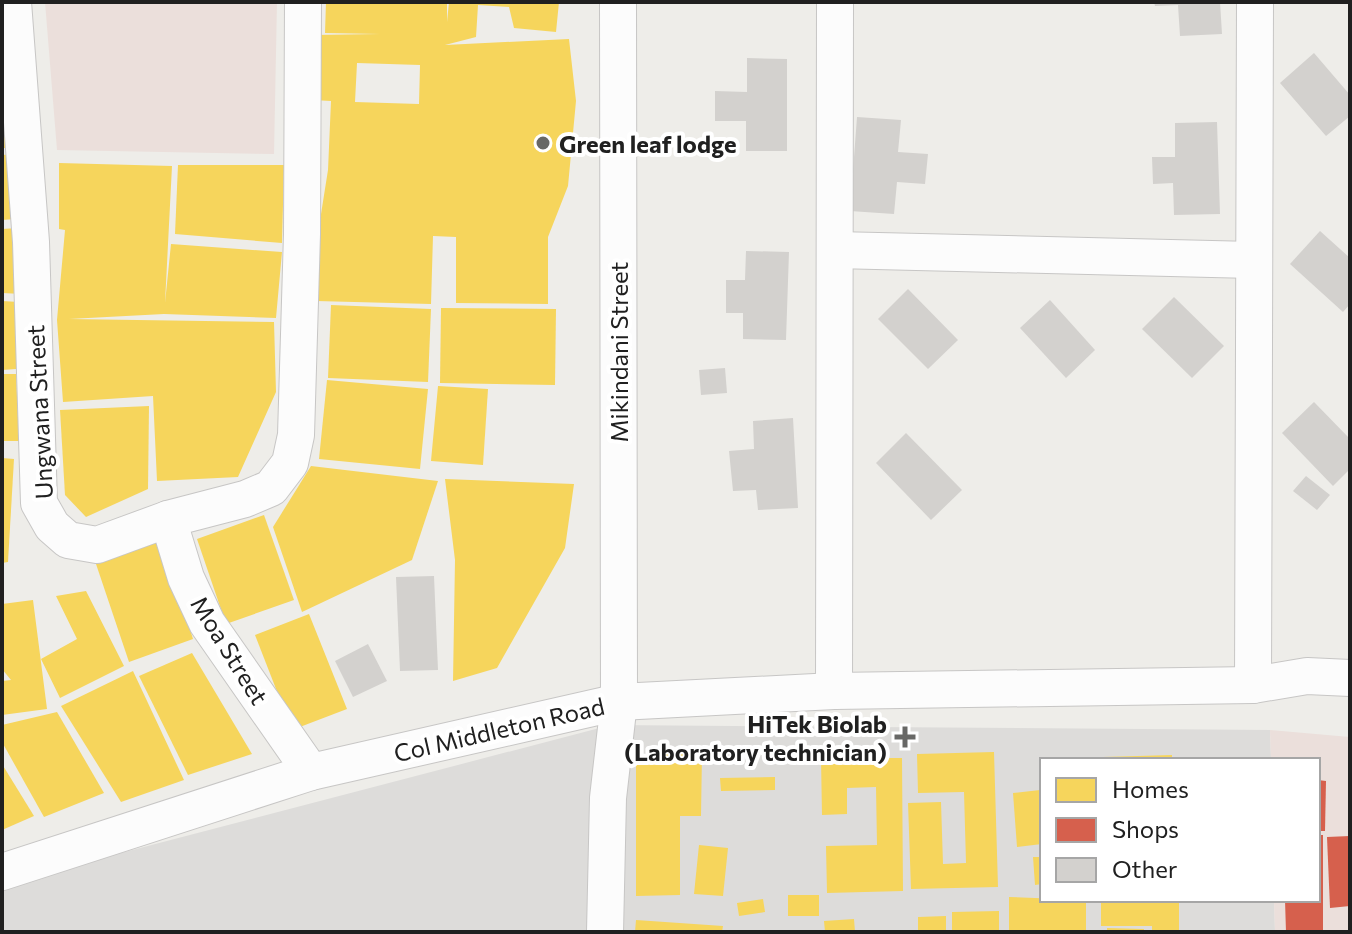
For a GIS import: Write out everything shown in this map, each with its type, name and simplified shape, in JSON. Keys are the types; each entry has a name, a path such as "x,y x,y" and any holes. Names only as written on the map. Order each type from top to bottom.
{"street":[{"name":"Ungwana Street","path":"13,2 31,242 39,503 52,526 68,540 97,545 168,519 245,499 271,488 290,463 296,435 302,250 303,2"},
{"name":"Mikindani Street","path":"605,932 608,798 619,702 618,2"},
{"path":"834,691 835,2"},
{"path":"1253,685 1255,2"},
{"path":"835,250 1253,260"},
{"name":"Moa Street","path":"168,519 186,578 207,623 311,772"},
{"name":"Col Middleton Road","path":"2,872 311,772 619,702 834,691 1253,685 1307,676 1346,695"}],"shaded area":[{"path":"45,2 277,2 274,154 57,150"},
{"path":"611,725 1270,730 1271,758 1040,758 1040,902 1274,902 1275,932 2,932 2,884"},
{"path":"1270,730 1350,737 1350,932 1275,932 1274,902 1320,902 1320,758 1271,758"}],"building: Homes":[{"path":"326,2 447,2 447,22 449,2 559,2 556,32 514,28 509,7 478,5 476,37 445,45 569,39 576,101 568,186 548,237 548,304 456,303 456,237 433,236 431,304 316,301 318,233 328,170 331,101 313,100 313,35 380,34 325,33","holes":["357,63 420,65 419,104 355,102"]},
{"path":"4,99 9,148 2,148"},
{"path":"15,154 15,219 2,220 2,155"},
{"path":"59,163 172,166 165,303 171,244 282,252 276,318 164,314 69,319 274,322 276,392 238,477 157,481 153,396 63,402 57,320 65,230 59,229"},
{"path":"178,165 284,165 282,243 175,234"},
{"path":"18,228 22,294 2,293 2,229"},
{"path":"2,301 19,302 16,369 2,370"},
{"path":"331,305 431,309 428,382 328,378"},
{"path":"441,308 556,309 555,385 440,383"},
{"path":"2,374 16,374 19,441 2,441"},
{"path":"327,380 428,389 420,469 319,459"},
{"path":"438,386 488,389 483,465 431,461"},
{"path":"149,406 148,489 86,517 65,495 60,410"},
{"path":"2,458 14,459 8,562 2,563"},
{"path":"311,466 438,481 412,560 302,612 273,527"},
{"path":"445,479 574,484 565,548 497,668 453,681 455,560"},
{"path":"264,515 294,600 226,624 197,539"},
{"path":"162,541 193,639 129,662 95,561"},
{"path":"86,591 124,666 60,698 41,659 77,639 56,596"},
{"path":"33,600 47,709 2,715 2,681 11,680 2,669 2,604"},
{"path":"309,614 347,709 292,730 255,635"},
{"path":"192,653 252,754 188,775 139,676"},
{"path":"133,671 184,780 121,802 61,706"},
{"path":"57,712 104,793 44,817 2,742 2,725"},
{"path":"994,752 998,887 911,889 908,803 941,802 943,864 966,863 964,792 918,793 917,754"},
{"path":"636,754 702,754 701,816 680,816 680,895 636,896"},
{"path":"1172,755 1172,758 1103,757"},
{"path":"821,758 902,758 903,891 827,893 826,846 877,845 876,787 847,788 847,814 822,815"},
{"path":"2,764 34,816 2,830"},
{"path":"775,777 775,790 721,791 720,778"},
{"path":"1040,790 1040,844 1017,847 1013,793"},
{"path":"699,845 728,848 723,896 694,894"},
{"path":"1033,857 1040,857 1040,884 1035,885"},
{"path":"788,895 819,895 819,916 788,916"},
{"path":"1009,897 1040,898 1040,902 1086,902 1086,932 1009,932"},
{"path":"763,899 765,912 739,916 737,903"},
{"path":"1101,902 1179,902 1179,932 1152,932 1152,926 1101,926"},
{"path":"999,911 999,932 952,932 952,912"},
{"path":"946,916 946,932 918,932 918,917"},
{"path":"854,919 855,932 825,932 824,921"},
{"path":"636,920 723,926 722,932 635,932"},
{"path":"1107,928 1144,929 1144,932 1107,932"}],"building: Shops":[{"path":"1320,780 1326,781 1325,831 1320,831"},
{"path":"1320,835 1323,835 1323,932 1286,932 1285,902 1320,902"},
{"path":"1350,836 1350,906 1330,908 1327,837"}],"building: Other":[{"path":"1154,2 1220,2 1222,34 1180,36 1178,5 1155,6"},
{"path":"1314,53 1350,95 1350,116 1326,136 1280,83"},
{"path":"747,58 787,59 787,151 746,151 746,121 715,121 715,91 747,92"},
{"path":"857,117 901,120 898,152 928,154 925,184 897,182 894,214 850,211"},
{"path":"1217,122 1220,214 1174,215 1173,183 1153,184 1152,157 1175,157 1175,123"},
{"path":"1320,231 1350,258 1350,304 1343,312 1290,264"},
{"path":"746,251 789,252 786,340 743,339 743,313 726,313 726,280 745,280"},
{"path":"908,289 958,340 928,369 878,319"},
{"path":"1174,297 1224,346 1192,378 1142,329"},
{"path":"1050,300 1095,350 1066,378 1020,328"},
{"path":"725,368 727,393 701,395 699,370"},
{"path":"1314,402 1350,439 1350,469 1333,486 1282,433"},
{"path":"793,418 798,508 758,510 756,490 733,491 729,451 754,449 753,421"},
{"path":"906,433 962,490 931,520 876,463"},
{"path":"1306,476 1330,495 1317,510 1293,491"},
{"path":"434,576 438,670 400,671 396,577"},
{"path":"368,644 387,681 353,697 335,661"}],"place":[{"name":"Green leaf lodge","path":"543,143"},
{"name":"HiTek Biolab (Laboratory technician)","path":"905,737"}]}
